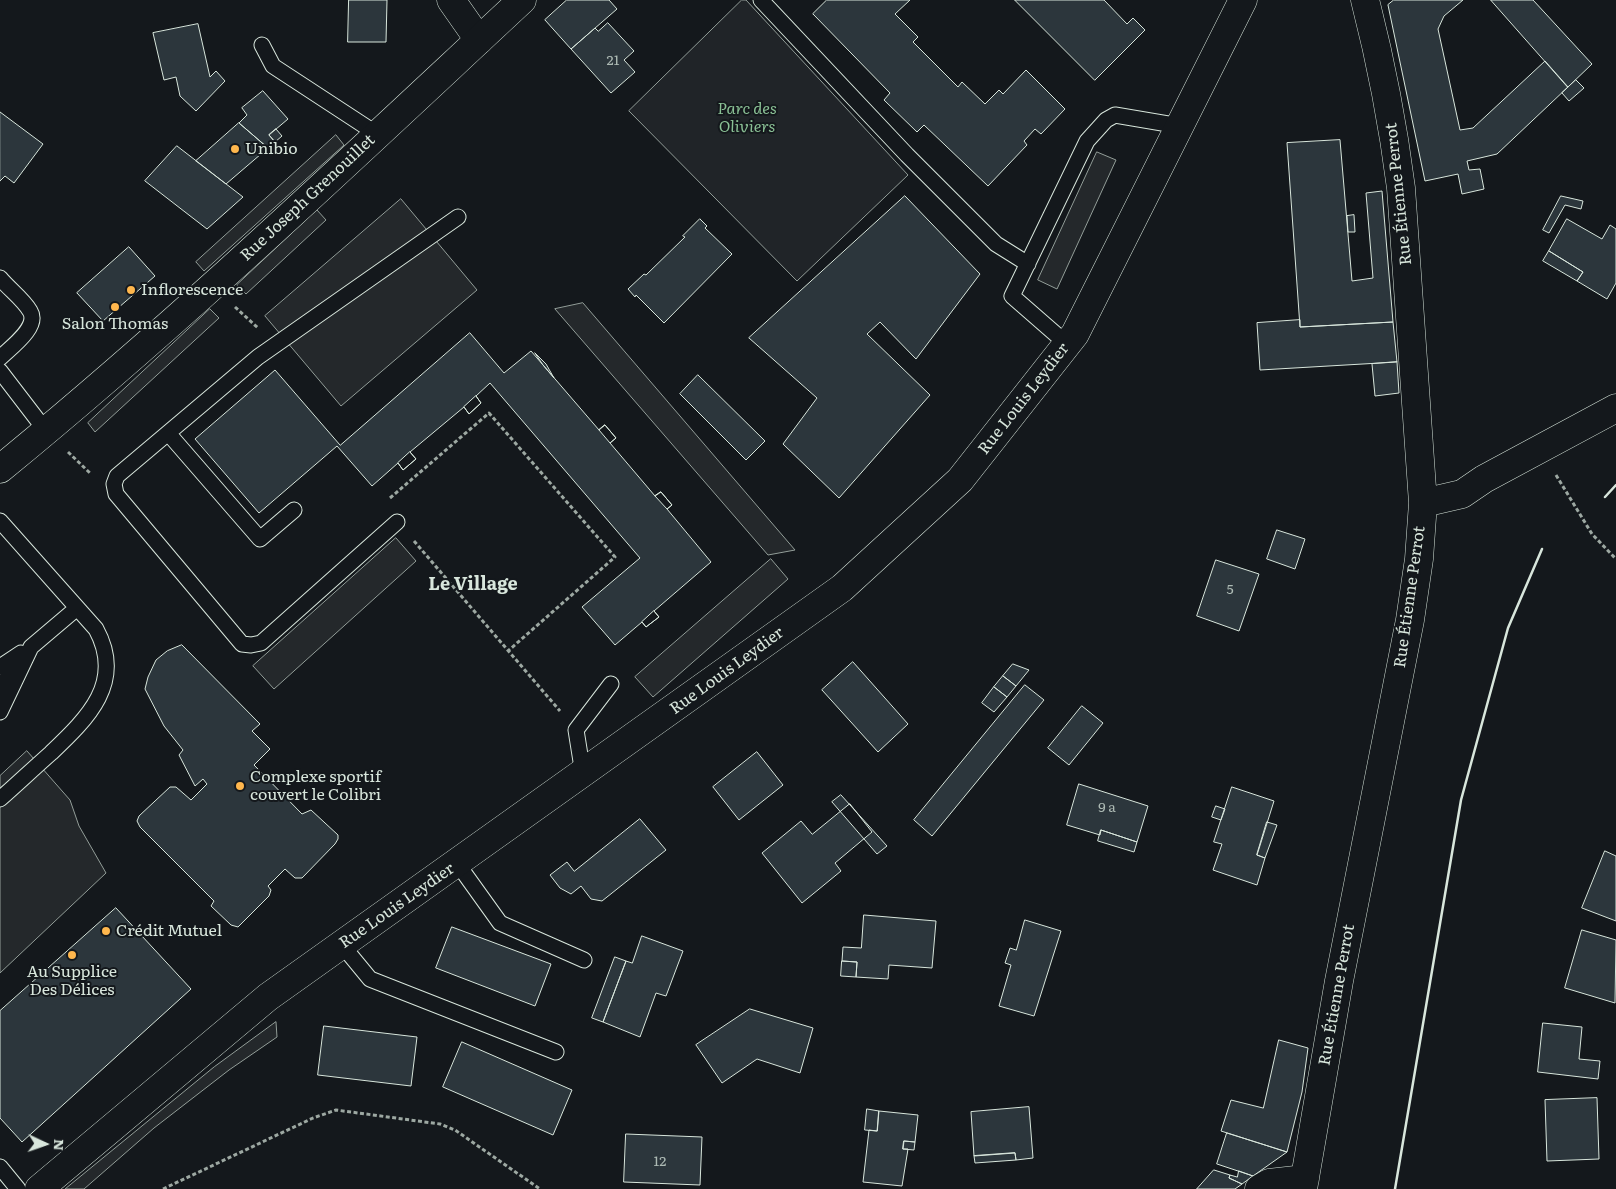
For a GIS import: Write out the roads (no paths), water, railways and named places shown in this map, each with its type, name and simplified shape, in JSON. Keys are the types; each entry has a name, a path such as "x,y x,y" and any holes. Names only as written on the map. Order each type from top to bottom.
{"street":[{"path":"451,0 479,40"},
{"name":"Rue Joseph Grenouillet","path":"0,469 46,432 212,287 522,0"},
{"name":"Rue Louis Leydier","path":"39,1189 268,997 842,588 960,480 1075,334 1243,0"},
{"name":"Rue Étienne Perrot","path":"1304,1184 1339,981 1410,620 1419,559 1423,503 1401,188 1395,138 1365,0"},
{"path":"1423,503 1462,494 1484,479 1616,408"},
{"path":"1259,1189 1269,1183 1304,1184"}],"lane":[{"path":"761,0 907,155 996,244 1028,264"},
{"path":"262,45 273,66 377,134"},
{"path":"1066,344 1012,296 1086,142 1106,120 1116,115 1180,126"},
{"path":"398,522 261,643 242,644 116,494 114,484 117,476 258,357 458,216"},
{"path":"0,278 31,312 32,320 28,331 0,358"},
{"path":"0,371 46,432"},
{"path":"168,433 260,539 294,510"},
{"path":"0,521 96,629 104,644 107,665 104,686 94,708 75,730 0,799"},
{"path":"0,667 31,647 77,608"},
{"path":"0,659 31,647"},
{"path":"0,687 31,647"},
{"path":"0,712 31,647"},
{"path":"582,774 576,730 611,684"},
{"path":"457,863 500,923 584,960"},
{"path":"342,945 370,979 556,1052"},
{"path":"0,1167 18,1189"}],"place":[{"name":"Unibio","path":"235,149"},
{"name":"Inflorescence","path":"131,290"},
{"name":"Salon Thomas","path":"115,307"},
{"name":"Complexe sportif couvert le Colibri","path":"240,786"},
{"name":"Crédit Mutuel","path":"106,931"},
{"name":"Au Supplice Des Délices","path":"72,955"}],"district":[{"name":"Le Village","path":"473,585"}],"park label":[{"name":"Parc des Oliviers","path":"747,118"}]}
